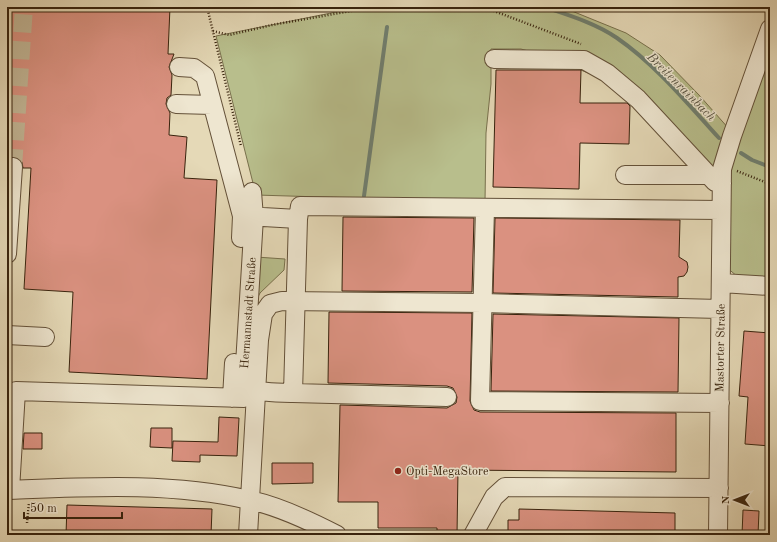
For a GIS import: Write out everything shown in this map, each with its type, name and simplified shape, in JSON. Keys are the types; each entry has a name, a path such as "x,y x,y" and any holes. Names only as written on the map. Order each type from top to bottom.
{"street":[{"name":"Mastorter Straße","path":"718,535 721,210 715,179 724,161 770,29"},
{"path":"494,59 584,60 607,73 638,99 715,179"},
{"path":"179,67 194,68 205,76 212,106 248,217 232,398"},
{"path":"176,104 212,106"},
{"path":"7,254 13,167"},
{"path":"625,175 715,179"},
{"name":"Hermannstadt Straße","path":"252,192 248,217 244,381 255,394"},
{"path":"293,393 298,218 300,206 721,210"},
{"path":"486,208 480,401 720,403"},
{"path":"248,217 298,218"},
{"path":"721,282 770,286"},
{"path":"248,535 259,340 263,314 270,304 282,301 483,303 720,309"},
{"path":"7,335 45,337"},
{"path":"337,535 278,509 250,500 208,492 121,487 56,487 9,490 16,391 232,398 255,394 293,393 447,397"},
{"path":"473,535 494,497 505,487 718,488"}],"path":[{"path":"207,7 243,154"},
{"path":"213,30 229,35 279,24 373,7"},
{"path":"724,161 770,184"}],"green space":[{"path":"361,7 562,7 626,33 660,55 699,95 730,130 716,172 598,77 549,57 521,49 491,49 491,84 486,133 485,202 256,195 216,36"},
{"path":"770,42 770,279 738,277 725,266 727,168"},
{"path":"256,257 285,259 284,270 260,293 257,299"}],"building":[{"path":"7,7 170,7 168,54 174,54 169,67 172,75 171,95 167,98 166,104 170,113 169,135 187,137 184,178 217,180 207,379 69,372 73,292 24,289 31,168 23,168 22,162 19,158 13,157 7,159"},
{"path":"496,70 581,70 580,103 627,103 630,106 629,144 580,143 579,189 493,187"},
{"path":"343,217 474,218 472,292 342,291"},
{"path":"495,218 680,220 679,257 687,262 687,272 684,276 678,277 678,297 493,293"},
{"name":"Opti-MegaStore","path":"329,312 472,313 470,401 474,410 480,412 676,413 676,472 458,470 457,535 437,535 437,528 378,528 378,502 338,502 340,405 447,408 456,403 457,397 453,388 447,386 328,383"},
{"path":"493,314 679,318 678,392 491,391"},
{"path":"744,331 770,333 767,372 770,372 770,446 745,444 748,397 739,396"},
{"path":"219,417 239,418 237,456 200,455 200,462 172,461 173,441 218,442"},
{"path":"151,428 172,428 172,448 150,447"},
{"path":"24,433 42,433 42,449 23,449"},
{"path":"272,463 313,463 313,483 272,484"},
{"path":"67,505 212,509 211,535 66,535"},
{"path":"519,509 675,513 675,535 508,535 508,520 519,520"},
{"path":"743,510 759,511 758,535 742,535"}],"waterway":[{"name":"Breitenrainbach","path":"544,7 600,28 617,38 658,72 719,138"},
{"name":"Breitenrainbach","path":"364,196 387,27"},
{"name":"Breitenrainbach","path":"741,153 752,160 770,167"}],"tunnel":[{"path":"13,167 24,7"}],"place":[{"name":"Opti-MegaStore","path":"398,471"}]}
